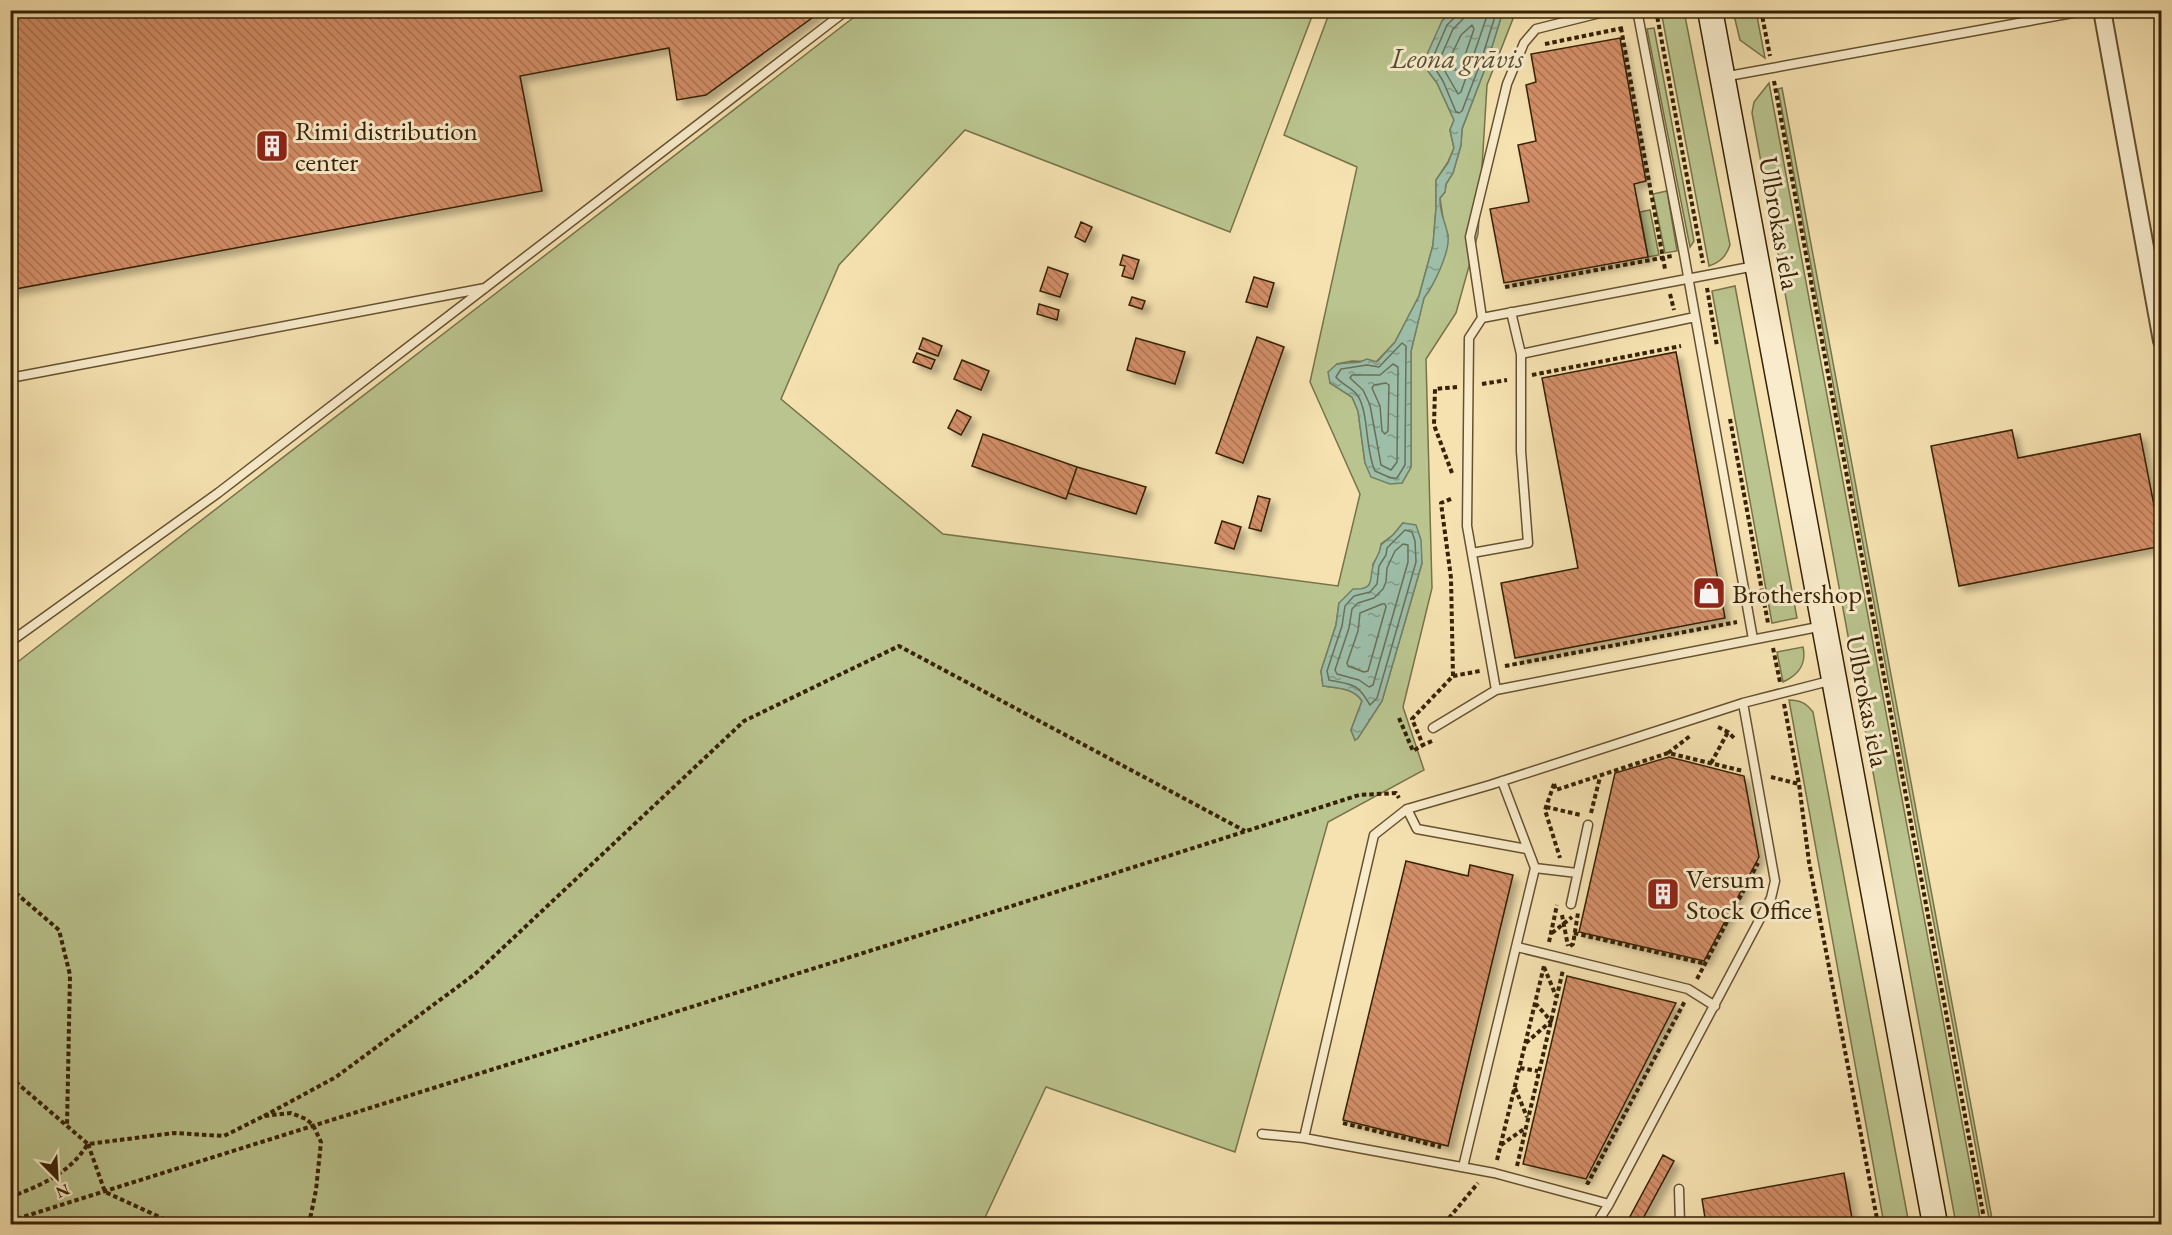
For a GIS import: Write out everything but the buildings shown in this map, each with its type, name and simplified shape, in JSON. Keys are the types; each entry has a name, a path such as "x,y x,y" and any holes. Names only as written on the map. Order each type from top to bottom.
{"main road":[{"name":"Ulbrokas iela","path":"1710,10 1935,1224"}],"street":[{"path":"2102,10 2162,341"}],"lane":[{"path":"10,642 218,493 847,10"},
{"path":"1496,690 1467,526 1469,338 1482,318 1470,237 1507,84 1524,43 1536,29 1612,10"},
{"path":"1637,10 1689,279 1753,639"},
{"path":"1723,77 2089,10"},
{"path":"1482,318 1758,266"},
{"path":"10,378 489,287"},
{"path":"1472,553 1528,543 1521,451 1521,354 1511,312"},
{"path":"1521,354 1695,317"},
{"path":"1433,728 1496,690 1823,626"},
{"path":"1304,1138 1374,835 1407,808 1502,781 1743,703 1834,680"},
{"path":"1600,1218 1772,898 1775,881 1743,703"},
{"path":"1463,1167 1535,868 1502,781"},
{"path":"1407,808 1417,829 1527,849"},
{"path":"1571,904 1588,825"},
{"path":"1535,868 1577,873"},
{"path":"1517,947 1691,990 1715,1006"},
{"path":"1262,1134 1304,1138 1490,1172 1609,1204"},
{"path":"1680,1189 1680,1224"}],"path":[{"path":"1656,10 1718,350"},
{"path":"1761,10 1985,1224"},
{"path":"1545,44 1640,23"},
{"path":"1621,28 1663,257 1682,346"},
{"path":"1504,287 1684,254"},
{"path":"1453,474 1434,425 1435,389 1521,377 1682,346 1701,349"},
{"path":"1730,418 1799,784 1809,862 1878,1224"},
{"path":"1453,676 1451,578 1441,503 1456,497 1457,490"},
{"path":"1424,745 1412,719 1453,676 1749,620"},
{"path":"88,1144 174,1133 224,1136 336,1077 475,974 744,722 899,646 1246,832"},
{"path":"1399,718 1413,751 1432,741 1433,728"},
{"path":"1712,726 1720,727 1728,732 1738,745"},
{"path":"1711,763 1728,732"},
{"path":"1548,766 1556,790 1668,753 1691,735"},
{"path":"1668,753 1746,771 1743,761"},
{"path":"1756,774 1799,784"},
{"path":"1546,807 1591,816 1600,776"},
{"path":"1444,1224 1490,1172 1497,1161 1501,1145 1562,883 1553,881 1560,858 1546,807 1554,784"},
{"path":"10,1221 1359,795 1396,793 1407,808"},
{"path":"1578,1180 1588,1183 1762,856"},
{"path":"10,888 60,930 70,975 67,1126"},
{"path":"1557,907 1561,912 1569,948 1573,944 1578,913"},
{"path":"1574,933 1706,964"},
{"path":"1517,1166 1566,959"},
{"path":"1544,967 1556,998"},
{"path":"1535,1003 1551,1022"},
{"path":"1526,1043 1551,1022"},
{"path":"1520,1068 1538,1071"},
{"path":"10,1077 88,1144 105,1192 175,1224"},
{"path":"1515,1087 1527,1117"},
{"path":"264,1116 291,1113 306,1119 313,1125 321,1142 316,1190 309,1224"},
{"path":"1343,1123 1527,1168"},
{"path":"1501,1145 1525,1128"},
{"path":"10,1197 44,1184 79,1159 88,1144"}],"green space":[{"path":"862,11 1314,11 1230,232 965,130 839,265 781,399 943,534 1338,586 1360,494 1310,382 1357,167 1284,135 1330,11 1453,11 1442,21 1428,71 1437,83 1454,120 1450,130 1454,148 1436,180 1433,245 1419,296 1395,342 1376,362 1352,361 1337,364 1332,370 1330,383 1352,397 1358,411 1365,463 1402,483 1411,467 1411,351 1424,297 1429,291 1448,235 1440,198 1453,173 1461,145 1462,129 1486,66 1503,11 1516,11 1487,85 1478,234 1456,313 1426,359 1432,588 1403,707 1424,770 1328,822 1235,1152 1046,1087 982,1224 11,1224 11,667","holes":["1403,523 1422,563 1382,701 1355,740 1351,730 1362,701 1350,691 1323,686 1321,671 1336,625 1339,603 1367,587 1373,580 1373,564 1380,553 1381,544"]},
{"path":"1661,11 1684,11 1730,245 1722,258 1709,266"},
{"path":"1733,11 1756,11 1765,58 1740,40"},
{"path":"1654,28 1694,241 1690,247 1647,29"},
{"path":"1769,83 1981,1224 1956,1224 1752,113 1754,102"},
{"path":"1782,88 1993,1224 1990,1224 1778,89"},
{"path":"1667,191 1677,251 1665,253 1653,194"},
{"path":"1650,210 1659,255 1648,257 1640,212"},
{"path":"1735,286 1797,618 1772,623 1712,291"},
{"path":"1803,647 1804,659 1800,669 1783,682 1777,652"},
{"path":"1789,700 1808,706 1813,712 1909,1224 1884,1224"}],"water":[{"name":"Leona grāvis","path":"1453,11 1503,11 1486,66 1462,129 1461,145 1453,173 1440,198 1448,243 1440,268 1424,298 1411,351 1411,467 1402,483 1390,484 1371,477 1365,463 1358,411 1352,397 1330,383 1328,372 1337,364 1360,362 1367,359 1377,362 1395,342 1419,296 1433,245 1436,180 1448,163 1454,148 1450,130 1454,120 1424,61 1442,21"},
{"path":"1403,523 1416,525 1421,540 1422,563 1382,701 1355,740 1351,730 1362,701 1350,691 1323,686 1321,671 1336,625 1339,603 1353,589 1361,589 1369,585 1372,568 1381,545"}],"place":[{"name":"Rimi distribution center","path":"272,146"},
{"name":"Brothershop","path":"1709,593"},
{"name":"Versum Stock Office","path":"1663,894"}]}
